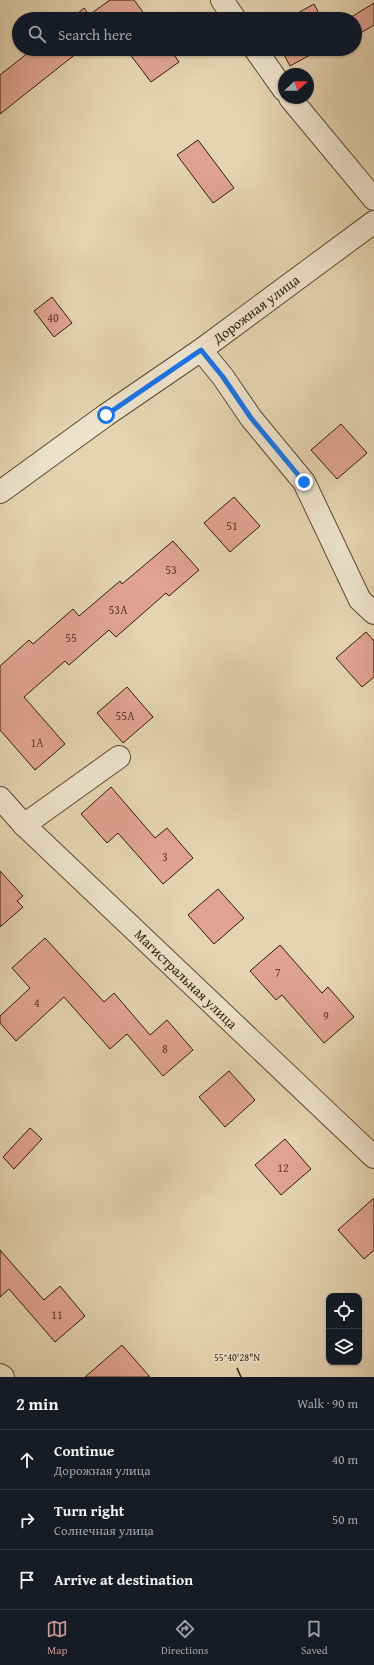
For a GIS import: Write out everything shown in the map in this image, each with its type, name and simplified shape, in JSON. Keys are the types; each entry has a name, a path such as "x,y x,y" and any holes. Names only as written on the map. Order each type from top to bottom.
{"street":[{"path":"222,0 230,12"},
{"path":"260,56 278,82"},
{"path":"295,104 374,199"},
{"name":"Дорожная улица","path":"0,492 106,415 201,350 374,222"},
{"path":"201,350 223,377 251,418 304,482 360,600 374,613"},
{"path":"9,814 119,756"},
{"name":"Магистральная улица","path":"9,814 374,1157"}],"building":[{"path":"110,0 134,0 143,12 93,12"},
{"path":"374,3 374,25 362,32 362,12 359,12"},
{"path":"314,4 318,12 300,12"},
{"path":"84,8 87,12 79,12"},
{"path":"24,56 73,56 0,114 0,75"},
{"path":"131,56 175,56 179,62 151,82"},
{"path":"285,56 308,56 290,66"},
{"path":"198,140 234,188 213,203 177,155"},
{"path":"52,297 72,323 54,337 34,311"},
{"path":"341,424 367,453 337,479 311,450"},
{"path":"234,497 260,526 230,552 204,523"},
{"path":"173,541 199,570 169,596 166,593 116,637 109,630 69,665 65,661 24,697 65,744 35,770 0,730 0,666 29,640 33,644 73,609 79,616 120,581 122,584"},
{"path":"366,632 374,641 374,677 362,687 336,658"},
{"path":"127,687 153,717 123,743 97,713"},
{"path":"111,787 155,838 167,828 193,858 163,884 118,833 107,843 81,814"},
{"path":"0,871 23,896 17,901 23,907 0,927"},
{"path":"218,889 244,918 214,944 188,915"},
{"path":"45,938 104,1002 114,993 150,1035 167,1020 193,1050 163,1076 127,1034 110,1049 64,997 16,1041 0,1023 0,1016 30,988 12,968"},
{"path":"280,945 322,993 328,987 354,1017 324,1043 282,995 276,1000 250,971"},
{"path":"229,1071 255,1100 225,1127 199,1097"},
{"path":"30,1128 42,1139 14,1169 3,1157"},
{"path":"285,1139 311,1169 281,1195 255,1165"},
{"path":"374,1198 374,1250 364,1259 338,1230"},
{"path":"0,1250 44,1300 60,1286 85,1316 55,1342 9,1289 0,1297"},
{"path":"122,1345 150,1377 85,1377"}],"route":[{"path":"106,415 201,350 223,377 251,418 304,482"}]}
